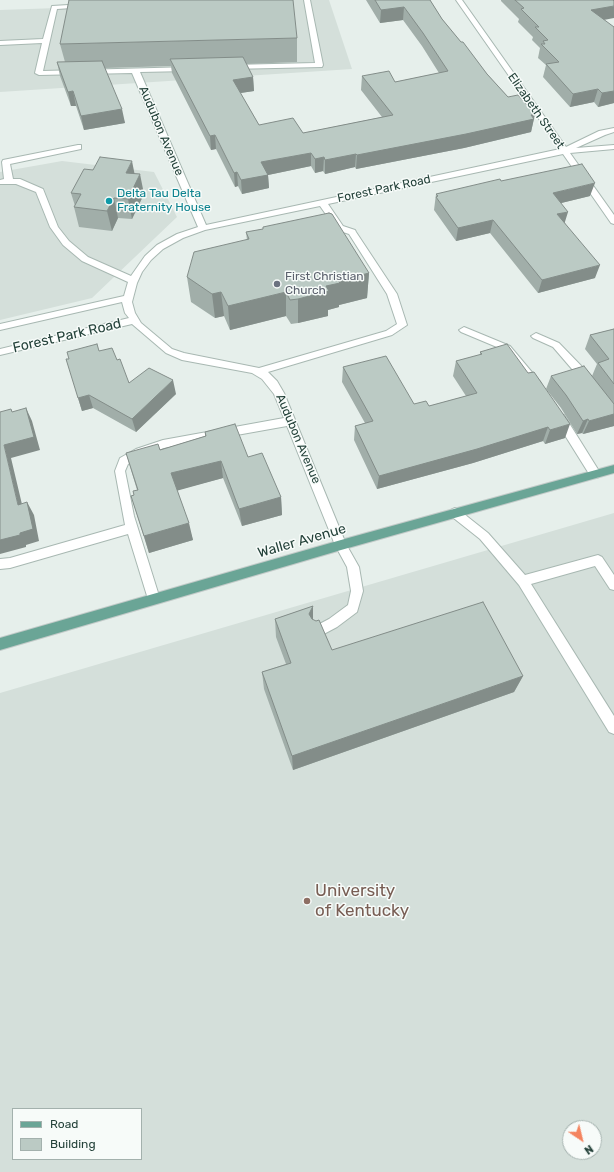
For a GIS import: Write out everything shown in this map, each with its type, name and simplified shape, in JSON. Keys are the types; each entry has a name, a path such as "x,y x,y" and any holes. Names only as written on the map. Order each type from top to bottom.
{"main road":[{"name":"Waller Avenue","path":"0,644 341,545 614,469"}],"street":[{"path":"227,67 319,65 307,0"},
{"name":"Elizabeth Street","path":"459,0 614,221"},
{"path":"93,6 54,7 45,41 39,73 196,68"},
{"path":"0,43 45,41"},
{"name":"Audubon Avenue","path":"135,70 203,228"},
{"name":"Forest Park Road","path":"564,151 591,137 614,130"},
{"path":"78,147 6,162 4,182 17,182 31,186 40,191 54,227 66,242 85,258 133,281"},
{"name":"Forest Park Road","path":"203,228 564,151 614,147"},
{"path":"257,372 389,333 402,325 392,294 352,232 340,228 322,202"},
{"path":"128,298 133,281 148,258 160,247 180,236 203,228"},
{"name":"Forest Park Road","path":"0,327 128,298"},
{"name":"Audubon Avenue","path":"128,298 130,313 138,325 169,351 182,356 257,372 266,376 274,384 341,545 353,567 357,591 353,608 333,623 316,632"},
{"name":"Forest Park Road","path":"0,352 135,320"},
{"path":"464,330 507,348 543,394"},
{"path":"536,336 556,345 573,362 596,391"},
{"path":"556,412 595,474"},
{"path":"154,599 132,528 120,471 124,461 140,452 163,444 232,433 290,420"},
{"path":"455,513 484,536 524,581 614,728"},
{"path":"0,564 132,528"},
{"path":"524,581 598,560 614,585"}],"shaded area":[{"path":"288,0 329,0 352,69 0,92 0,10"},
{"path":"62,161 154,172 177,217 92,298 0,320 0,172"},
{"name":"University of Kentucky","path":"614,513 614,1172 0,1172 0,693"}],"building":[{"path":"69,0 293,0 297,38 60,44"},
{"path":"375,0 430,0 442,19 461,42 463,42 487,74 508,97 518,95 535,114 531,115 534,119 357,155 325,160 324,157 315,159 311,153 261,162 268,175 241,180 237,172 234,173 215,135 210,136 170,59 243,57 253,77 233,80 259,125 293,118 303,133 393,115 362,76 389,71 395,82 448,71 404,7 381,10"},
{"path":"515,0 613,0 614,6 591,10 614,27 614,91 602,93 598,89 573,94 546,64 559,62 541,44 545,44 543,41 548,40 535,27 539,27 521,9 524,8"},
{"path":"102,61 122,109 81,116 73,91 68,92 57,62"},
{"path":"100,157 132,161 126,173 140,174 128,199 114,198 107,211 74,207 81,194 71,193 84,169 93,170"},
{"path":"582,164 595,183 553,193 568,212 557,214 600,265 542,280 493,220 458,228 436,197 438,196 436,194 500,179 501,181"},
{"path":"329,213 332,214 369,273 338,281 340,283 326,286 329,291 298,299 290,300 286,292 228,306 221,292 212,294 187,277 194,252 249,239 246,232 263,229 263,227"},
{"path":"614,329 614,384 598,363 609,359 590,335"},
{"path":"97,344 99,351 112,348 117,360 120,359 129,383 149,368 173,380 132,419 89,395 78,398 66,359 69,359 67,352"},
{"path":"507,344 528,373 534,372 570,424 550,430 548,427 477,449 379,476 355,426 373,421 343,367 386,356 414,404 426,401 429,406 477,393 456,361 482,354 480,352"},
{"path":"584,366 614,404 614,414 589,421 588,419 583,421 566,395 551,376"},
{"path":"26,408 34,437 4,445 18,505 27,502 33,529 20,533 20,535 0,540 0,412 11,409 12,412"},
{"path":"235,424 248,457 262,453 281,497 239,509 221,461 171,473 189,523 144,536 131,496 134,495 133,491 138,490 126,453 158,444 160,450 206,436 205,432"},
{"path":"483,602 523,676 292,756 262,672 291,663 275,619 313,606 309,614 312,619 316,621 319,620 332,650"}],"place":[{"name":"Delta Tau Delta Fraternity House","path":"109,201"},
{"name":"First Christian Church","path":"277,284"},
{"name":"University of Kentucky","path":"307,901"}]}
